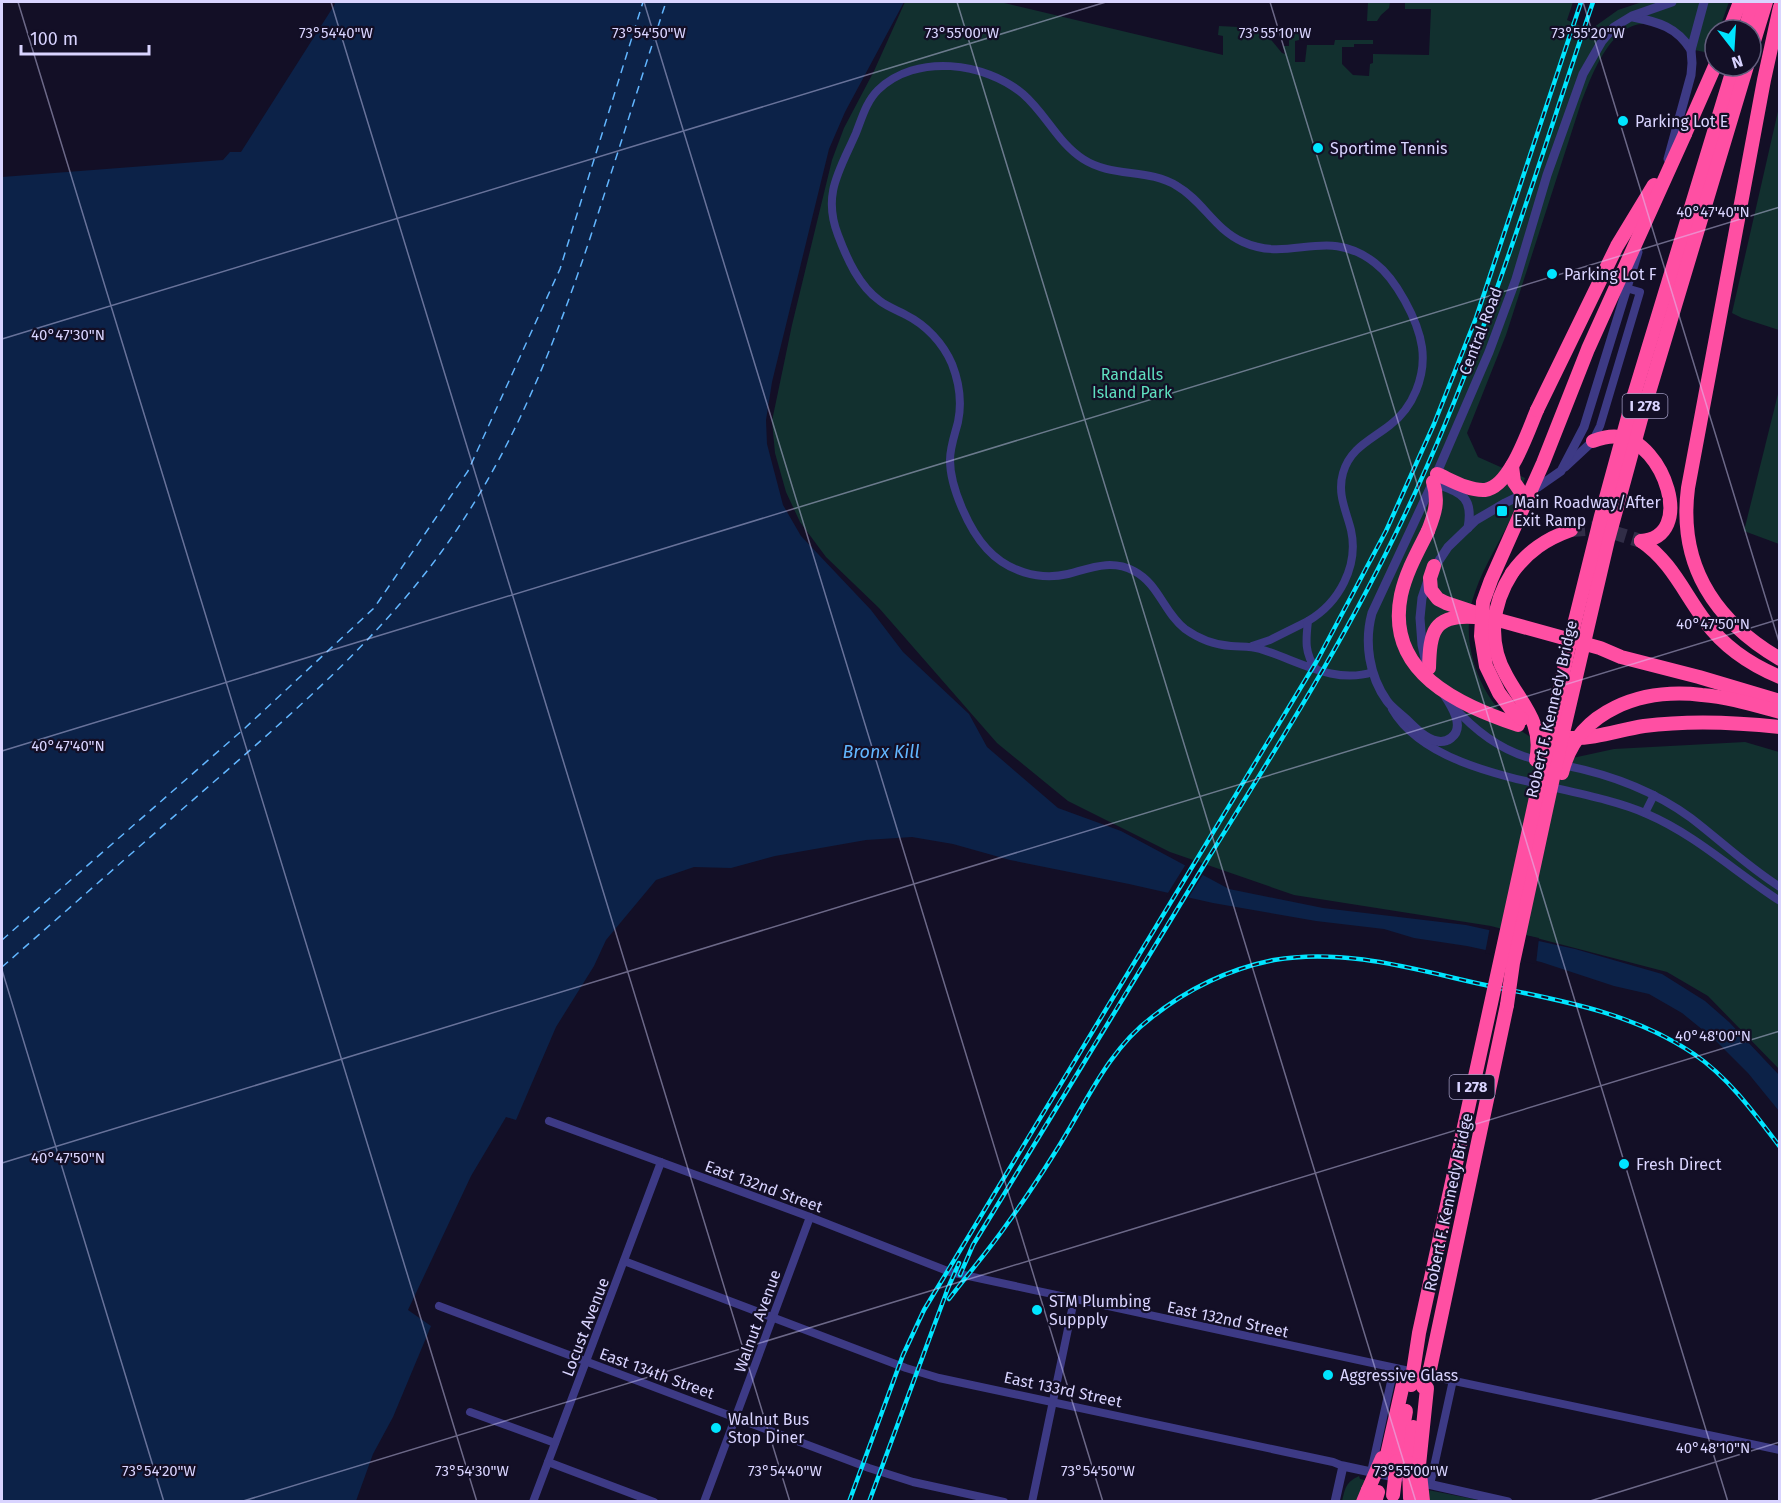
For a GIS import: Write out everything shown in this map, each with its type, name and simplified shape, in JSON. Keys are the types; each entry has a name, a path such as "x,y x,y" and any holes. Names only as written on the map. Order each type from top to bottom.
{"highway":[{"path":"1734,18 1740,2"},
{"path":"1748,18 1753,2"},
{"path":"1761,18 1766,2"},
{"path":"1779,7 1688,488 1686,509 1691,552 1702,582 1720,610 1743,633 1779,659"},
{"path":"1520,722 1499,693 1486,666 1481,636 1483,602 1543,463 1588,348 1710,78"},
{"name":"Robert F. Kennedy Bridge","path":"1416,1386 1419,1333 1568,647 1634,395 1730,78"},
{"name":"Robert F. Kennedy Bridge","path":"1416,1386 1430,1369 1556,761 1605,550 1635,439 1743,78"},
{"path":"1685,134 1617,246 1512,466 1500,484 1484,490 1435,478 1436,506 1401,595 1400,628 1407,650 1422,674 1437,688 1461,702 1556,736 1573,739 1592,737 1673,723 1779,727"},
{"path":"1593,441 1612,436 1624,437 1640,446 1651,457 1664,478 1668,492 1669,515 1665,530 1651,539 1641,541 1667,564 1705,621 1720,638 1747,660 1779,677"},
{"path":"1512,466 1514,482 1523,495"},
{"path":"1525,842 1538,738 1529,711 1499,659 1494,636 1496,611 1503,588 1522,559 1543,543 1571,530"},
{"path":"1434,566 1430,587 1438,599 1491,618 1779,693"},
{"path":"1429,668 1433,632 1443,621 1459,616 1491,618"},
{"path":"1743,633 1779,651"},
{"path":"1700,674 1779,702"},
{"path":"1507,1005 1521,963 1564,764 1574,742 1586,727 1603,714 1623,704 1648,697 1673,694 1713,696 1779,712"},
{"path":"1416,1386 1393,1428 1399,1461 1417,1501"},
{"path":"1393,1498 1416,1386"},
{"path":"1371,1496 1399,1461 1416,1386"}],"street":[{"name":"Central Road","path":"1388,702 1373,672 1368,645 1372,613 1467,406 1508,302 1547,175 1583,74 1614,27 1632,16 1672,2"},
{"path":"1561,471 1584,427 1678,123 1692,69 1691,50 1704,2"},
{"path":"1632,16 1668,26 1691,50"},
{"path":"1250,646 1270,640 1324,611 1336,598 1344,582 1351,559 1352,538 1340,490 1347,463 1362,444 1390,425 1406,409 1420,376 1422,351 1419,334 1392,279 1372,260 1344,247 1325,244 1279,250 1257,247 1241,241 1223,230 1193,198 1177,186 1150,176 1106,170 1080,157 1063,141 1025,96 1015,88 991,76 959,67 934,67 909,72 891,80 878,91 868,105 838,170 832,199 834,221 844,248 864,285 885,304 909,316 925,328 943,348 952,364 959,393 960,412 950,452 951,471 958,499 979,539 991,553 1007,565 1033,575 1062,575 1100,565 1125,567 1135,571 1157,591 1173,618 1188,631 1213,643 1250,646 1316,669 1347,676 1359,676 1373,672"},
{"path":"1388,702 1423,734 1434,740 1443,741 1455,734 1456,716 1429,668 1422,645 1421,608 1424,590 1434,566 1448,547 1468,528 1486,514 1538,487 1561,471 1593,441 1600,426 1640,292 1626,288"},
{"path":"1435,478 1466,499 1470,510 1468,528"},
{"path":"1308,621 1306,648 1308,657 1316,669"},
{"path":"1446,698 1479,732 1512,753 1604,775 1654,795 1690,817 1739,858 1779,887"},
{"path":"1388,702 1399,721 1416,737 1433,748 1507,776 1620,804 1646,813 1690,837 1779,901"},
{"path":"1646,813 1654,795"},
{"path":"1735,870 1739,858"},
{"name":"East 132nd Street","path":"549,1121 810,1217 950,1272 1779,1450"},
{"name":"Locust Avenue","path":"533,1502 661,1162"},
{"name":"Walnut Avenue","path":"704,1502 810,1217"},
{"name":"East 133rd Street","path":"624,1262 925,1374 1508,1502"},
{"path":"1032,1502 1074,1300"},
{"name":"East 134th Street","path":"439,1306 882,1473 1004,1502"},
{"path":"1371,1472 1394,1368"},
{"path":"1430,1485 1453,1380"},
{"path":"470,1412 555,1443"},
{"path":"548,1462 654,1502"},
{"path":"1335,1502 1343,1466"}],"green space":[{"name":"Randalls Island Park","path":"905,2 1000,2 1223,55 1223,36 1218,35 1219,26 1258,28 1259,35 1268,36 1285,54 1283,46 1289,46 1289,38 1294,38 1295,32 1299,33 1299,40 1295,41 1295,62 1305,62 1307,45 1334,45 1335,40 1373,40 1373,44 1354,44 1354,47 1342,47 1342,64 1353,75 1369,76 1373,54 1429,55 1431,9 1405,9 1405,2 1573,2 1567,20 1590,30 1618,10 1642,2 1729,2 1723,18 1703,18 1703,51 1686,47 1671,32 1652,24 1636,25 1623,32 1611,43 1593,74 1580,106 1506,335 1467,433 1478,457 1525,478 1515,509 1475,592 1470,610 1469,628 1474,664 1490,698 1520,730 1568,759 1614,749 1745,742 1779,752 1779,1069 1708,996 1667,972 1491,926 1294,895 1170,852 1068,801 997,743 879,608 826,557 800,522 786,492 775,453 772,421 792,325 832,160 844,128 874,71"},
{"path":"1368,2 1390,2 1389,8 1377,21 1367,21"},
{"path":"1779,107 1780,330 1732,313"},
{"path":"1779,390 1779,544 1744,531"},
{"path":"1359,1476 1360,1479 1368,1481 1360,1501 1342,1502 1347,1486"},
{"path":"1428,1490 1483,1501 1430,1501"}],"water":[{"name":"Bronx Kill","path":"334,2 904,2 845,112 829,149 772,382 766,420 767,444 783,505 801,536 871,610 903,652 969,714 987,747 1058,808 1121,831 1229,889 1323,908 1466,925 1575,949 1662,974 1705,1001 1729,1022 1779,1075 1779,1111 1748,1073 1714,1039 1682,1013 1649,994 1614,986 1541,962 1467,946 1414,938 1384,929 1316,921 1213,903 1010,860 953,844 912,837 866,840 775,856 731,868 694,867 656,880 606,940 594,966 556,1027 516,1120 506,1117 471,1176 408,1310 431,1326 393,1417 373,1454 356,1501 2,1502 2,177 223,160 230,152 241,152 335,4"}],"pier":[{"path":"1186,864 1204,873 1187,900 1166,896"},
{"path":"1490,927 1539,938 1536,964 1485,953"}],"ferry route":[{"path":"2,940 245,728 374,608 468,471 560,269 643,2"},
{"path":"2,967 314,693 376,631 405,598 458,528 483,488 526,405 562,319 593,231 666,2"}],"tunnel":[{"path":"1571,530 1599,528 1641,541"}],"railway":[{"path":"849,1502 903,1355 924,1310 1318,659 1386,531 1434,424 1476,318 1581,2"},
{"path":"960,1275 973,1245 1306,699 1394,537 1452,407 1478,340 1526,205 1593,2"},
{"path":"949,1299 1019,1207 1108,1064 1135,1032 1164,1008 1193,990 1241,969 1274,960 1325,956 1375,961 1561,1001 1616,1016 1669,1039 1707,1064 1741,1097 1780,1147"},
{"path":"869,1502 959,1263"}],"place":[{"name":"Parking Lot E","path":"1623,121"},
{"name":"Sportime Tennis","path":"1318,148"},
{"name":"Parking Lot F","path":"1552,274"},
{"name":"Main Roadway/After Exit Ramp","path":"1502,511"},
{"name":"Fresh Direct","path":"1624,1164"},
{"name":"STM Plumbing Suppply","path":"1037,1310"},
{"name":"Aggressive Glass","path":"1328,1375"},
{"name":"Walnut Bus Stop Diner","path":"716,1428"}]}
